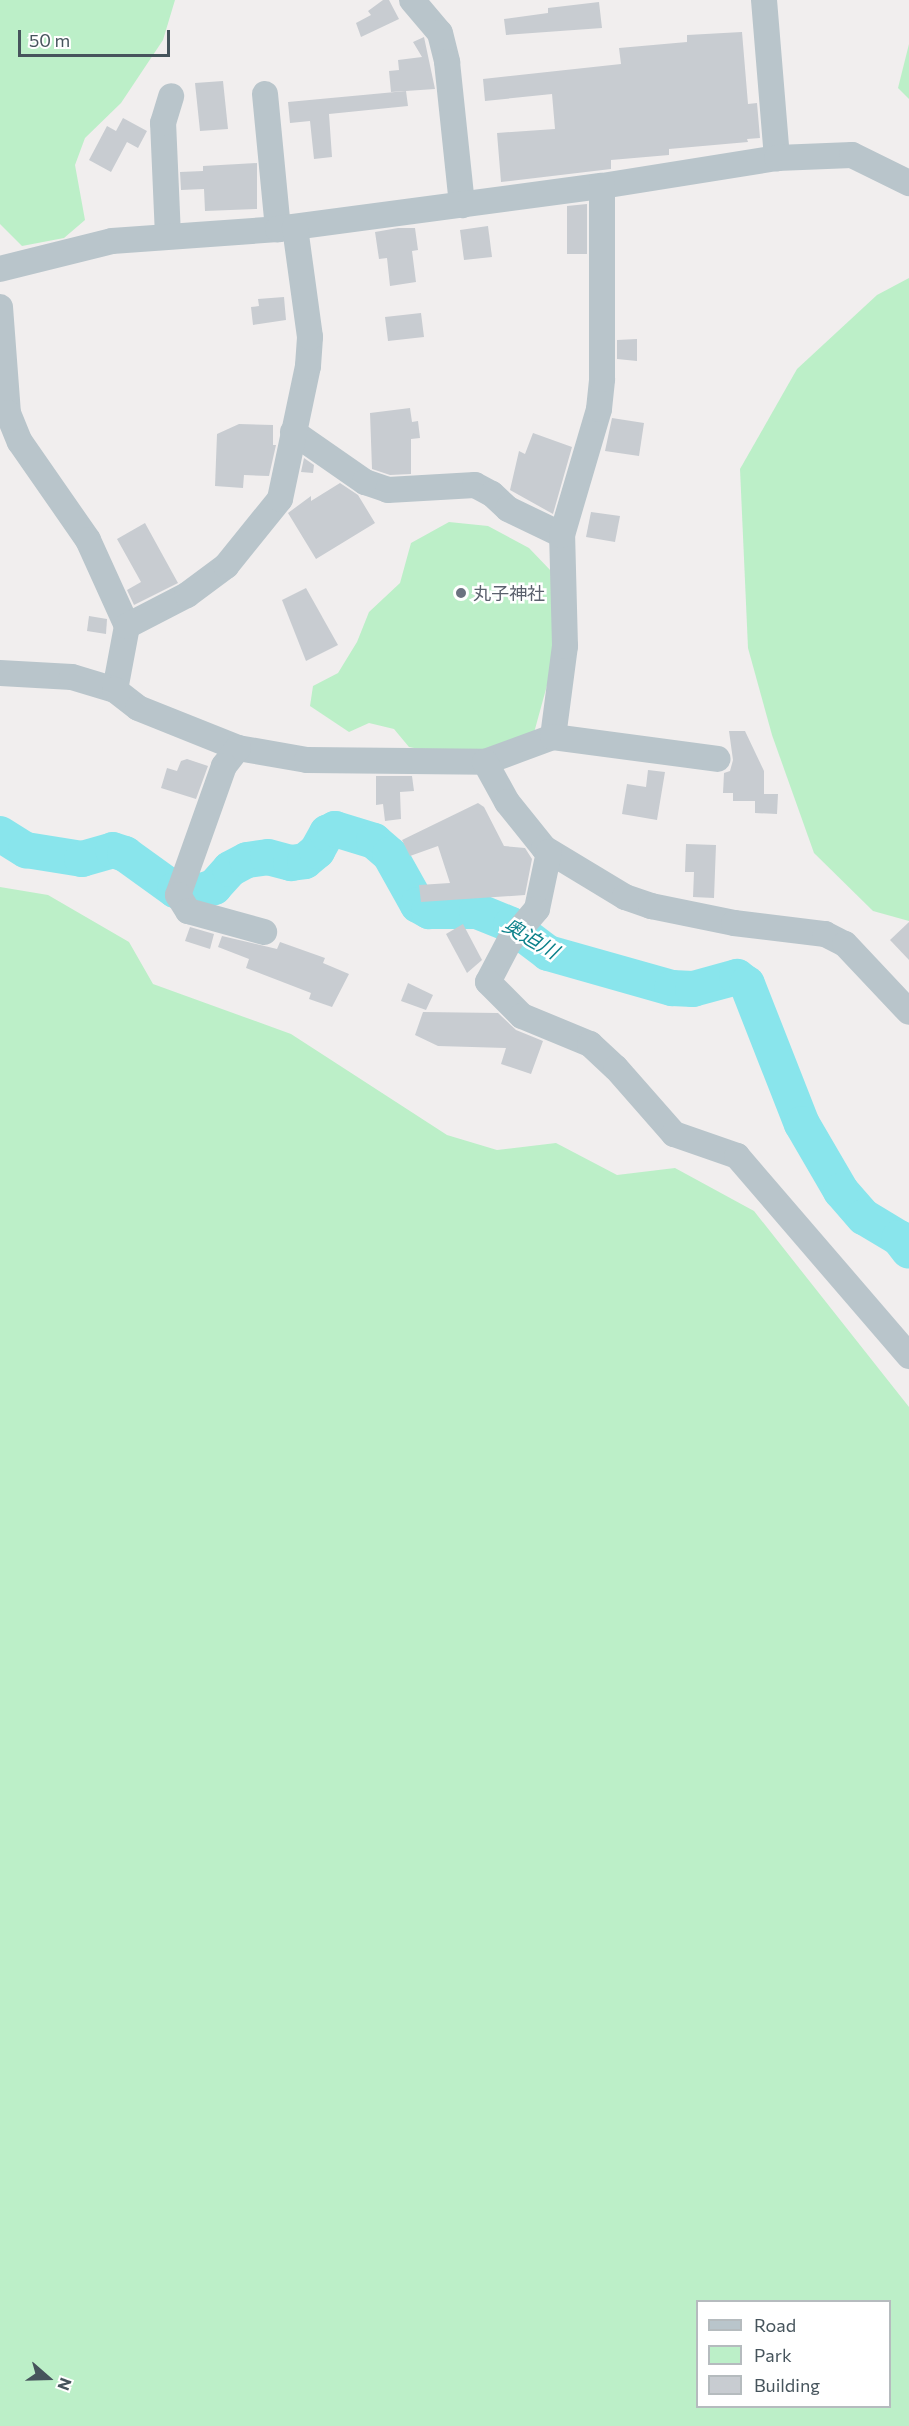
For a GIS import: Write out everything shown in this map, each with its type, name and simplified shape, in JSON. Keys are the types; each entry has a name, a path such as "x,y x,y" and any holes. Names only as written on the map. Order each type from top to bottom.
{"street":[{"path":"412,0 440,33 447,62 462,206"},
{"path":"764,0 777,158"},
{"path":"126,626 187,595 226,566 280,499 308,366 310,337 286,228 265,94"},
{"path":"168,236 163,123 171,96"},
{"path":"0,269 112,241 286,228 462,206 777,158 852,155 909,183"},
{"path":"553,737 565,646 562,535 599,409 602,186"},
{"path":"0,307 8,413 20,442 88,540 126,626 115,690"},
{"path":"293,432 365,482 388,490 475,485 492,494 508,509 562,535"},
{"path":"0,673 72,676 115,690 138,708 238,747 307,760 485,762 553,737 718,759"},
{"path":"238,747 224,766 178,895 188,911 264,932"},
{"path":"485,762 507,802 549,852 625,897 651,906 734,923 825,934 845,944 909,1012"},
{"path":"549,852 537,909 509,942 488,982 522,1016 590,1044 616,1068 674,1134 736,1156 909,1356"}],"green space":[{"path":"0,0 175,0 163,40 121,103 85,138 75,165 85,220 64,238 22,246 0,224"},
{"path":"909,44 909,99 898,88"},
{"path":"909,278 909,921 873,911 814,853 772,735 748,648 740,469 797,369 877,295"},
{"path":"449,522 488,526 529,548 552,572 557,649 532,740 515,749 451,755 409,747 394,729 369,723 349,732 310,706 313,686 338,673 357,642 369,612 400,583 411,543"},
{"path":"0,887 48,895 129,942 153,984 291,1034 447,1135 497,1150 556,1143 617,1175 675,1168 754,1211 909,1407 909,2426 0,2426"}],"building":[{"path":"383,0 389,0 399,19 361,37 356,23 371,15 368,11"},
{"path":"599,2 602,28 506,35 504,19 548,13 548,8"},
{"path":"742,32 748,104 757,103 760,138 747,139 748,142 669,149 669,155 611,160 611,169 501,182 497,133 555,129 552,94 485,101 483,79 621,64 619,48 687,42 687,35"},
{"path":"424,37 435,89 391,92 389,71 399,70 398,60 422,57 413,42"},
{"path":"223,81 228,129 200,131 195,83"},
{"path":"406,91 408,106 329,114 332,157 314,159 310,121 290,123 288,102"},
{"path":"123,118 147,131 138,148 127,142 111,172 89,160 107,126 116,131"},
{"path":"257,163 257,209 205,211 204,189 181,190 180,172 203,171 203,166"},
{"path":"587,204 587,254 567,254 567,206"},
{"path":"488,226 492,257 464,260 460,230"},
{"path":"415,228 418,250 412,251 416,282 390,286 387,258 379,259 375,232"},
{"path":"284,297 286,320 253,325 251,307 259,306 258,299"},
{"path":"421,313 424,337 388,341 385,317"},
{"path":"637,339 637,361 617,359 617,340"},
{"path":"410,408 412,422 418,421 420,438 411,439 411,474 390,475 372,469 370,413"},
{"path":"612,418 644,423 639,456 605,451"},
{"path":"239,424 273,425 273,445 276,445 269,476 244,475 243,488 215,486 217,434"},
{"path":"533,433 572,447 553,514 510,490 519,451 525,454"},
{"path":"304,458 314,465 313,473 301,472"},
{"path":"340,483 358,495 375,523 316,559 288,513 311,496 311,501"},
{"path":"591,512 620,516 615,542 586,537"},
{"path":"145,523 178,583 134,605 127,590 141,582 117,539"},
{"path":"306,588 338,645 306,661 282,600"},
{"path":"89,616 107,619 106,634 87,631"},
{"path":"729,731 745,731 764,771 764,794 778,794 777,814 755,813 755,801 733,801 733,793 723,793 724,773 730,771 733,760"},
{"path":"187,759 208,766 196,799 161,788 167,768 177,771 181,761"},
{"path":"648,770 665,772 657,820 622,814 627,784 646,787"},
{"path":"376,776 412,776 414,791 400,792 401,819 385,821 383,804 376,805"},
{"path":"478,803 484,807 504,846 525,848 532,859 525,895 421,902 419,885 450,883 438,846 410,856 402,840"},
{"path":"686,844 716,845 714,898 693,897 694,872 685,872"},
{"path":"909,922 909,960 890,940"},
{"path":"463,924 482,960 467,973 446,934"},
{"path":"190,927 214,934 210,949 185,941"},
{"path":"222,936 277,949 280,942 325,958 323,963 349,974 332,1007 309,999 311,993 246,968 249,959 218,947"},
{"path":"408,983 433,995 426,1010 401,1001"},
{"path":"423,1012 498,1013 516,1030 543,1041 531,1074 501,1064 506,1048 438,1046 415,1035"}],"waterway":[{"name":"奥迫川","path":"0,834 26,850 82,859 113,850 125,854 175,890 198,892 214,887 230,869 247,860 268,857 291,863 305,861 317,851 327,833 335,829 374,841 390,855 418,905 429,911 477,911 511,925 548,953 672,988 693,989 737,977 747,984 802,1124 841,1191 864,1217 899,1238 909,1251"}],"place":[{"name":"丸子神社","path":"461,593"}]}
